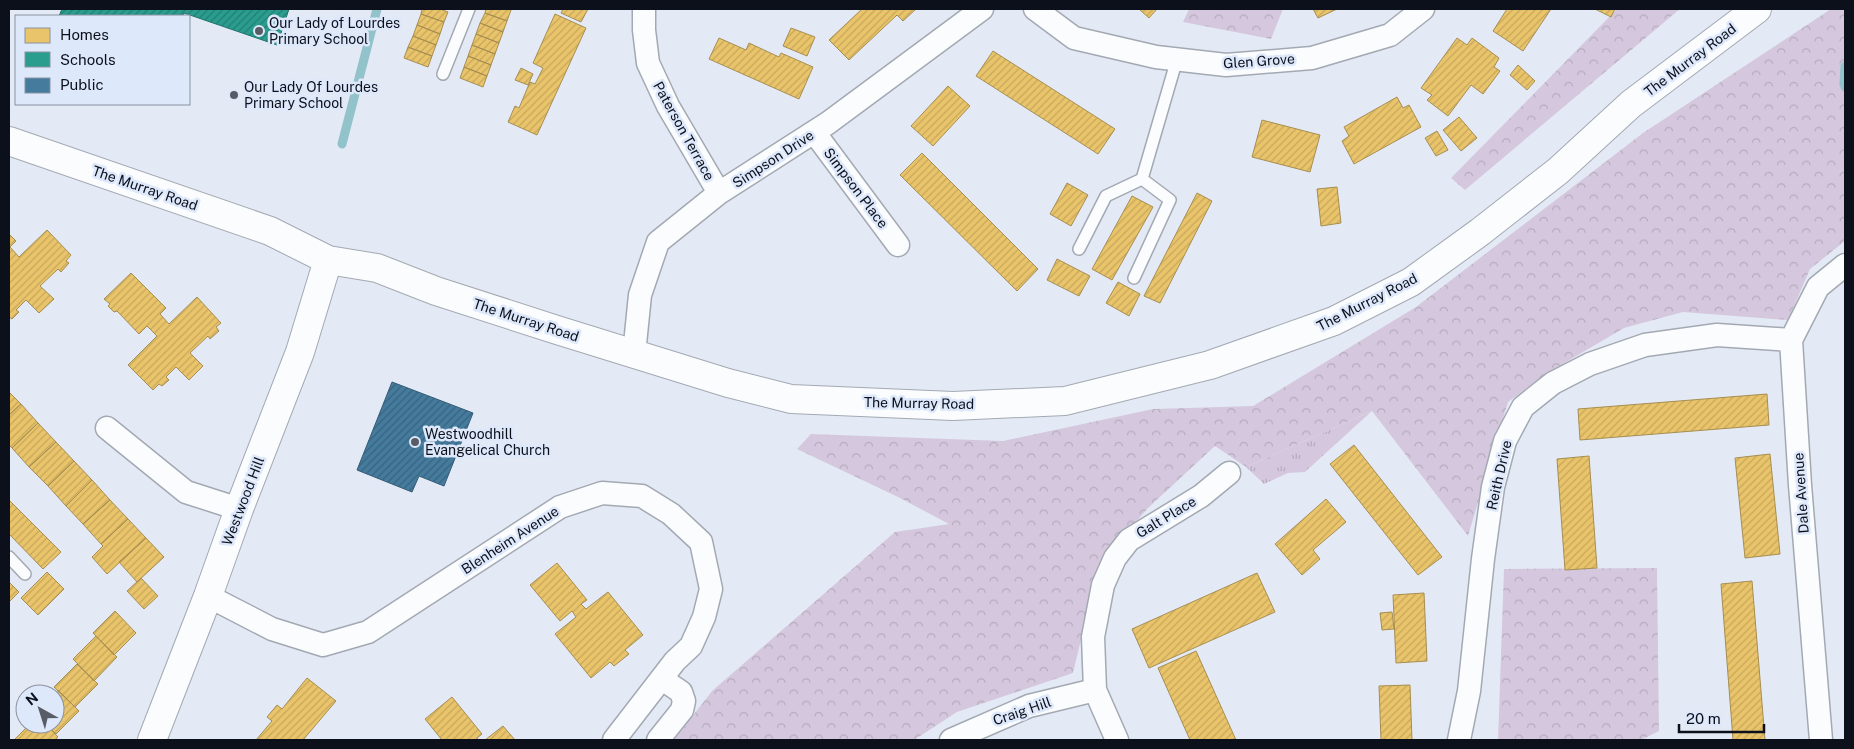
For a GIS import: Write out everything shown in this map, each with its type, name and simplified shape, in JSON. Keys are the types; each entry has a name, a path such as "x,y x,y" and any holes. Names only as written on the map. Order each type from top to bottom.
{"street":[{"name":"Paterson Terrace","path":"644,9 644,30 648,63 668,106 719,193"},
{"name":"Simpson Drive","path":"634,354 640,295 658,242 719,193 814,132 982,9"},
{"name":"Glen Grove","path":"1035,9 1074,38 1156,57 1226,65 1312,58 1390,35 1423,9"},
{"name":"The Murray Road","path":"9,141 270,231 328,260 377,268 436,292 634,354 791,399 953,406 1065,401 1210,365 1334,321 1411,282 1480,232 1558,171 1632,104 1757,9"},
{"name":"Simpson Place","path":"814,132 898,245"},
{"name":"Westwood Hill","path":"152,740 300,352 328,260"},
{"path":"1791,340 1818,287 1845,266"},
{"name":"Reith Drive","path":"1459,740 1469,691 1482,559 1493,487 1505,441 1523,407 1553,383 1590,364 1646,345 1717,335 1791,340"},
{"name":"Dale Avenue","path":"1791,340 1800,485 1821,740"},
{"path":"107,428 186,492 239,508"},
{"name":"Galt Place","path":"1118,740 1095,690 1093,637 1103,585 1115,558 1129,540 1201,496 1229,472"},
{"name":"Blenheim Avenue","path":"208,596 272,629 323,645 368,632 560,507 602,493 642,496 671,514 701,542 711,589 704,617 691,646 662,678 614,740"},
{"path":"658,740 682,710 684,701 681,692 662,678"},
{"name":"Craig Hill","path":"951,740 1029,706 1095,690"}],"lane":[{"path":"443,74 469,9"},
{"path":"1079,249 1106,196 1142,179 1177,59"},
{"path":"1134,278 1170,200 1142,179"},
{"path":"9,557 25,574"}],"green space":[{"path":"1189,9 1283,9 1271,39 1183,22"},
{"path":"1617,9 1680,9 1465,190 1451,178"},
{"path":"1831,9 1845,9 1845,241 1810,269 1788,320 1683,312 1624,328 1544,375 1508,402 1468,536 1372,411 1246,467 1215,446 1148,508 1099,564 1073,673 957,712 914,740 674,740 712,691 895,532 949,524 900,498 797,449 811,434 1003,441 1153,409 1253,406 1416,307 1643,133"},
{"path":"1372,411 1305,472 1288,473 1264,484 1246,467"},
{"path":"1657,568 1659,731 1641,740 1498,740 1504,569"}],"building: Homes":[{"path":"422,9 440,9 448,12 444,22 421,14"},
{"path":"486,9 511,10 507,21 485,13"},
{"path":"563,9 588,9 581,22 561,13"},
{"path":"862,9 916,9 903,21 897,15 849,60 829,40"},
{"path":"1139,9 1157,9 1149,18"},
{"path":"1313,9 1337,9 1318,18"},
{"path":"1507,9 1551,9 1523,51 1493,31"},
{"path":"1595,9 1615,9 1611,17"},
{"path":"485,13 507,21 503,32 480,23"},
{"path":"421,14 444,22 440,34 417,25"},
{"path":"555,14 586,28 537,135 508,122 515,106 519,108 530,82 535,84 543,68 533,63"},
{"path":"480,23 503,32 499,43 476,34"},
{"path":"417,25 440,34 436,45 413,36"},
{"path":"791,28 815,37 807,56 783,46"},
{"path":"476,34 499,43 495,54 472,45"},
{"path":"413,36 436,45 432,56 408,47"},
{"path":"719,38 746,50 749,43 779,57 781,53 813,67 799,99 709,59"},
{"path":"1457,38 1467,45 1472,38 1499,58 1494,67 1500,71 1483,94 1471,85 1448,116 1427,100 1432,95 1421,88"},
{"path":"472,45 495,54 491,65 468,56"},
{"path":"408,47 432,56 428,67 404,58"},
{"path":"993,51 1115,129 1098,154 976,76"},
{"path":"468,56 491,65 487,76 464,67"},
{"path":"1518,65 1535,81 1527,90 1510,75"},
{"path":"464,67 487,76 483,87 460,78"},
{"path":"521,68 533,74 528,85 515,80"},
{"path":"948,86 970,106 933,146 911,126"},
{"path":"1397,97 1403,108 1409,105 1421,127 1354,164 1342,141 1349,136 1344,127"},
{"path":"1459,117 1477,138 1461,151 1443,130"},
{"path":"1262,120 1320,135 1310,172 1252,157"},
{"path":"1437,131 1448,150 1436,156 1425,138"},
{"path":"922,153 1038,269 1017,291 900,175"},
{"path":"1067,183 1088,195 1071,226 1050,214"},
{"path":"1337,187 1341,223 1321,226 1317,189"},
{"path":"1197,193 1212,201 1160,303 1144,296"},
{"path":"1132,196 1153,207 1112,280 1092,269"},
{"path":"47,230 71,255 66,261 69,263 61,272 58,269 40,286 54,299 39,313 26,300 16,310 19,312 12,319 9,317 9,234 16,241 10,247 19,257"},
{"path":"1057,259 1090,276 1079,296 1047,280"},
{"path":"131,273 166,308 160,314 169,324 197,297 221,323 216,327 219,331 210,339 208,336 190,353 203,366 189,380 176,367 166,377 169,380 162,386 159,384 153,390 128,365 157,336 147,326 139,334 117,311 114,312 108,306 110,304 104,299"},
{"path":"1118,282 1140,294 1129,316 1106,303"},
{"path":"9,392 21,404 9,415"},
{"path":"1767,394 1769,425 1580,440 1578,409"},
{"path":"21,404 38,423 12,448 9,445 9,415"},
{"path":"38,423 56,442 29,467 12,448"},
{"path":"56,442 74,461 48,486 29,467"},
{"path":"1354,445 1442,557 1418,575 1330,464"},
{"path":"1770,454 1780,554 1745,558 1735,458"},
{"path":"1589,456 1597,568 1565,570 1557,459"},
{"path":"74,461 92,480 66,506 48,486"},
{"path":"92,480 110,500 83,524 66,506"},
{"path":"1326,499 1346,522 1313,550 1320,559 1302,575 1275,544"},
{"path":"9,500 61,552 43,569 9,534"},
{"path":"110,500 128,519 101,544 83,524"},
{"path":"128,519 146,538 107,574 92,557 103,546 101,544"},
{"path":"146,538 164,557 137,582 119,562"},
{"path":"557,563 587,600 581,604 586,609 608,592 643,635 625,650 629,654 614,666 610,662 591,678 555,634 576,617 572,611 560,621 530,585"},
{"path":"47,572 64,589 38,615 21,598"},
{"path":"1257,573 1275,612 1149,668 1132,629"},
{"path":"141,578 158,596 144,609 127,591"},
{"path":"1752,581 1765,740 1733,740 1721,584"},
{"path":"9,582 19,592 9,602"},
{"path":"1424,593 1427,661 1396,663 1393,595"},
{"path":"115,611 136,633 114,655 93,633"},
{"path":"1392,612 1394,629 1382,630 1380,613"},
{"path":"96,636 117,657 94,681 73,659"},
{"path":"1196,651 1236,740 1190,740 1158,668"},
{"path":"77,664 98,684 75,707 65,697 65,684 57,684"},
{"path":"307,678 336,701 303,740 256,740 272,721 267,717 277,705 282,709"},
{"path":"1410,685 1412,740 1381,740 1379,686"},
{"path":"65,697 79,711 65,725"},
{"path":"452,697 482,734 477,738 478,740 442,740 425,719"},
{"path":"503,726 515,740 485,740"},
{"path":"20,734 55,734 58,737 55,740 14,740"}],"building: Schools":[{"name":"Our Lady of Lourdes Primary School","path":"62,9 289,9 277,45 184,13 183,15 59,15"}],"building: Public":[{"name":"Westwoodhill Evangelical Church","path":"392,382 473,413 444,486 419,476 412,492 357,470"}],"waterway":[{"path":"342,144 377,9"},
{"path":"1845,66 1845,87"}],"place":[{"name":"Our Lady of Lourdes Primary School","path":"259,31"},
{"name":"Our Lady Of Lourdes Primary School","path":"234,95"},
{"name":"Westwoodhill Evangelical Church","path":"415,442"}]}
